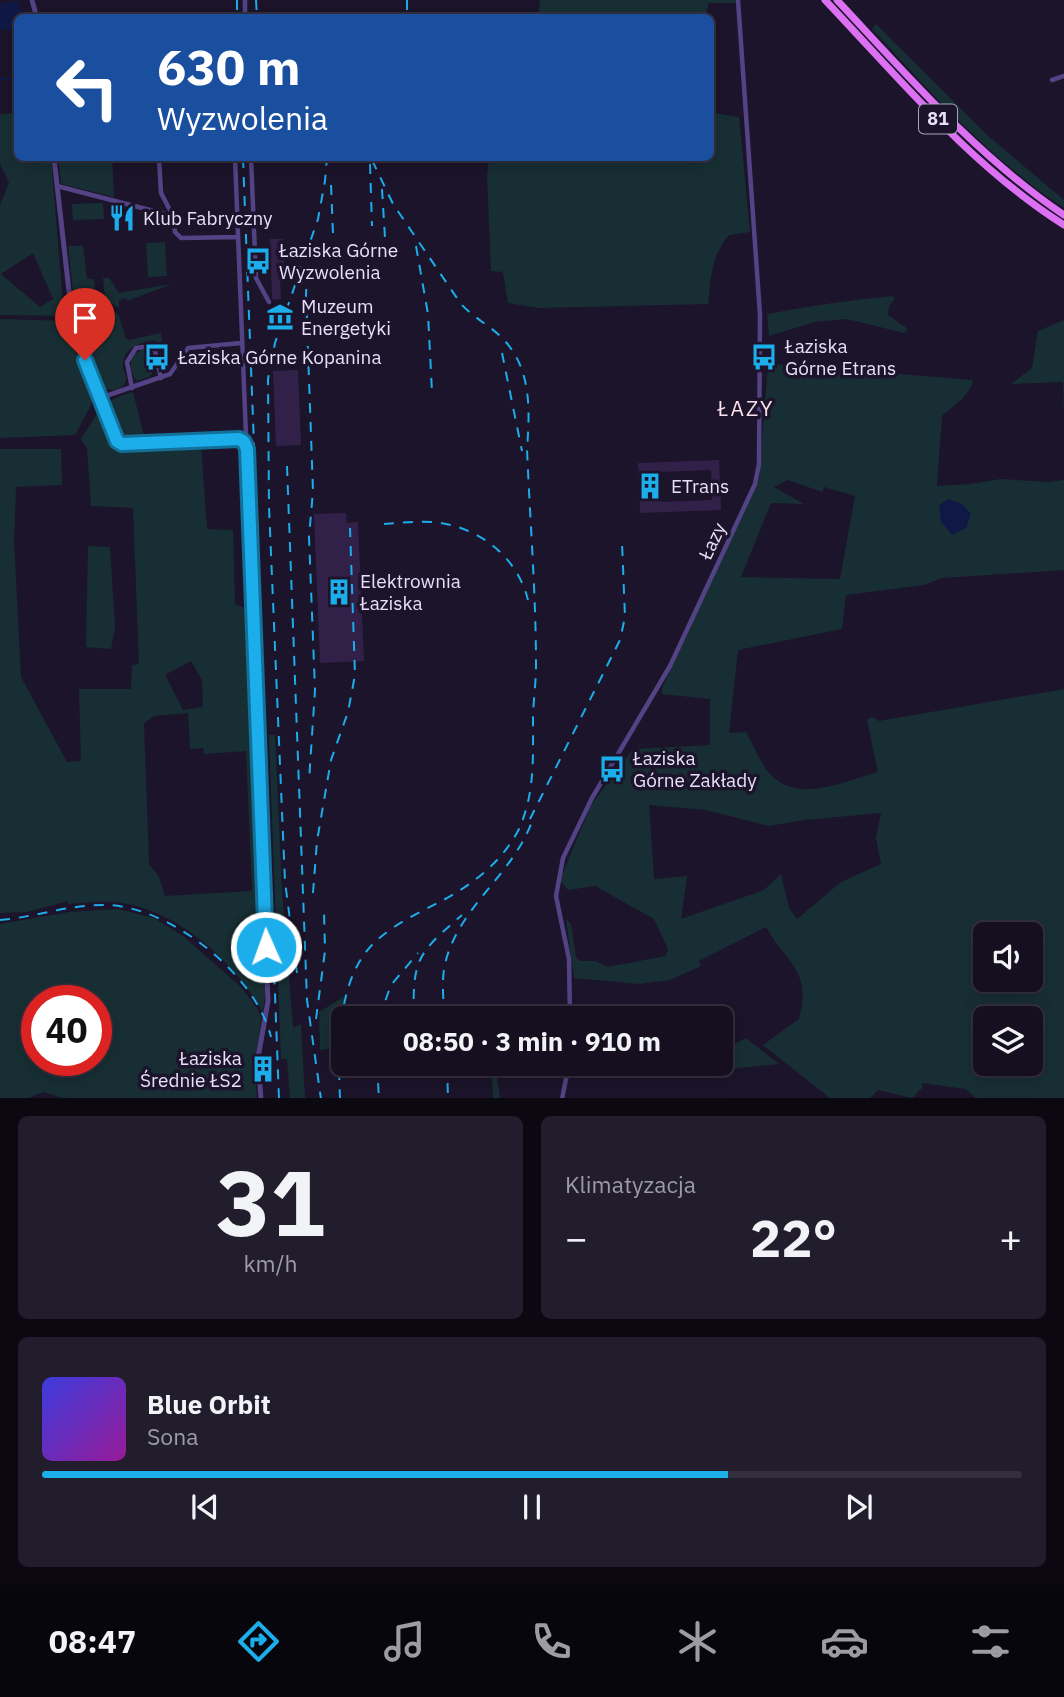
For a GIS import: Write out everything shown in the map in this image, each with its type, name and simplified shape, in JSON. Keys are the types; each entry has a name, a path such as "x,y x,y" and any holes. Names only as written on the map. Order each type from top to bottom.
{"main road":[{"name":"81","path":"825,0 971,152 1021,194 1064,225"},
{"name":"81","path":"837,0 976,145 1064,215"}],"street":[{"name":"Łazy","path":"570,1006 569,959 556,896 563,858 592,798 670,666 755,484 760,464 758,280 738,0"},
{"path":"1052,80 1064,76"},
{"path":"54,161 72,318 77,339 117,441 122,444 239,439 247,449 268,1001 258,1058 261,1098"},
{"path":"159,161 162,193 173,216 175,232 181,238 238,237"},
{"path":"234,161 246,436 244,442"},
{"path":"251,161 256,278 269,302"},
{"path":"57,187 173,216"},
{"path":"100,398 170,374 188,348 241,343"},
{"path":"132,388 127,362 136,348 151,346 155,351 161,378"},
{"path":"562,1098 567,1076"}],"green space":[{"path":"540,0 735,0 736,3 709,3 706,14 538,14"},
{"path":"876,24 986,134 1064,200 1064,208 1012,169 963,124 872,29"},
{"path":"714,112 739,117 750,232 729,235 723,243 713,268 708,304 538,308 508,303 503,272 491,271 489,161 714,161"},
{"path":"14,113 14,161 51,161 64,316 0,315 0,205 9,183 0,164 0,114","holes":["33,253 53,299 40,307 1,274"]},
{"path":"58,161 112,161 114,197 61,184"},
{"path":"103,203 104,219 73,220 72,204"},
{"path":"165,242 167,276 148,277 146,243"},
{"path":"68,246 83,246 87,279 94,279 96,297 74,299"},
{"path":"103,278 109,278 119,293 172,284 127,301 126,298 119,300 119,308 105,300"},
{"path":"892,296 895,299 889,306 888,315 908,329 904,333 847,319 814,322 769,336 767,314"},
{"path":"90,302 118,313 126,339 161,333 163,348 154,340 137,345 125,355 123,368 126,378 119,389 111,390 99,386 88,360 73,307"},
{"path":"0,319 67,321 91,396 91,405 75,435 0,438"},
{"path":"1064,320 1064,415 1063,382 1011,384 1032,368 1038,331"},
{"path":"142,349 153,355 156,368 149,377 136,381 131,370 131,357"},
{"path":"774,364 973,380 965,395 942,416 937,486 1001,479 1048,482 1064,480 1064,570 942,578 924,585 846,595 842,629 738,650 729,733 746,732 767,771 782,784 795,788 823,788 878,772 867,720 872,717 879,721 1064,689 1064,1098 976,1098 965,1089 922,1083 922,1088 912,1098 878,1090 870,1098 830,1098 763,1045 799,1019 802,1002 800,978 766,927 699,961 701,966 670,980 639,984 574,978 566,919 571,924 576,957 580,961 596,961 607,967 666,956 668,949 654,919 595,886 568,890 560,880 591,805 633,749 710,745 710,699 662,694 662,688 759,479 768,365","holes":["788,480 822,492 824,487 855,496 840,579 741,577 771,503 804,504 774,487","649,805 706,810 769,826 881,813 876,838 881,864 841,882 797,919 789,908 781,874 764,890 681,919 687,876 654,879"]},
{"path":"133,392 145,440 113,440 116,447 201,446 207,529 233,530 235,604 251,610 255,716 253,755 266,986 263,1013 239,977 223,960 188,931 149,910 120,903 68,904 68,901 27,912 0,913 0,449 61,449 62,485 16,487 14,542 21,677 67,762 81,761 79,689 131,689 132,665 139,664 133,508 91,506 87,448 81,439 101,409 122,395","holes":["191,661 202,680 203,707 183,710 165,675","188,713 190,749 203,748 204,754 246,751 252,891 165,896 159,877 149,864 144,723 154,716"]},
{"path":"88,546 110,547 115,627 111,649 86,647"},
{"path":"269,735 275,735 282,891 293,1028 301,1024 305,1098 290,1098 287,1059 281,1059"},
{"path":"118,909 154,918 183,936 241,987 261,1018 255,1075 257,1098 63,1098 43,1092 28,1098 0,1098 0,924 69,912"},
{"path":"345,996 344,1006 331,1006 331,1049 320,1050 319,1012"},
{"path":"746,1038 779,1064 733,1069 733,1045"},
{"path":"492,1076 562,1076 497,1078 500,1098 493,1098"}],"shaded area":[{"path":"18,1 21,14 14,14 14,30 0,30 0,4"},
{"path":"948,499 962,504 971,514 966,528 952,535 941,522 939,505"}],"building":[{"path":"270,239 283,239 285,278 280,278 281,299 273,300 271,269 267,263 271,259"},
{"path":"298,370 301,445 276,446 273,371"},
{"name":"ETrans","path":"719,460 721,510 640,513 638,463","holes":["711,470 712,500 661,502 660,472"]},
{"name":"Elektrownia Łaziska","path":"346,513 347,523 358,522 364,661 320,663 314,514"}],"waterway":[{"path":"0,79 14,79"}],"railway":[{"path":"237,0 237,14"},
{"path":"256,0 257,14"},
{"path":"407,0 407,14"},
{"path":"243,161 279,1098"},
{"path":"297,973 285,882 269,507 268,379 275,343 318,219 327,161"},
{"path":"340,1098 342,1016 346,995 362,957 391,929 479,877 497,860 519,829 528,802 532,775 536,673 527,449 529,419 523,374 510,347 461,304 393,204 372,161"},
{"path":"370,164 372,226"},
{"path":"331,185 333,234"},
{"path":"382,189 385,238"},
{"path":"416,246 428,314 432,392"},
{"path":"307,270 313,491 309,537 315,690 309,781"},
{"path":"502,353 522,451"},
{"path":"287,466 307,1000 321,1098"},
{"path":"384,524 433,522 450,525 480,537 505,557 515,570 528,600"},
{"path":"313,893 317,841 331,760 348,712 355,675 350,528"},
{"path":"530,819 620,640 625,617 622,542"},
{"path":"444,1006 444,971 452,944 461,926 511,860 531,824"},
{"path":"0,920 80,906 107,905 132,909 158,918 207,948 229,969 248,990 271,1037"},
{"path":"316,1019 325,951 324,911"},
{"path":"414,1006 414,982 421,959 436,939 462,915"},
{"path":"383,1006 391,985 418,953"},
{"path":"378,1076 379,1098"},
{"path":"447,1076 448,1098"}],"place":[{"name":"Klub Fabryczny","path":"122,218"},
{"name":"Łaziska Górne Wyzwolenia","path":"258,261"},
{"name":"Muzeum Energetyki","path":"280,317"},
{"name":"Łaziska Górne Kopanina","path":"157,357"},
{"name":"Łaziska Górne Etrans","path":"764,357"},
{"name":"ETrans","path":"650,486"},
{"name":"Elektrownia Łaziska","path":"339,592"},
{"name":"Łaziska Górne Zakłady","path":"612,769"},
{"name":"Łaziska Średnie ŁS2","path":"263,1069"}],"district":[{"name":"ŁAZY","path":"746,409"}],"route":[{"path":"85,360 117,441 122,444 239,439 247,449 266,947"}]}
